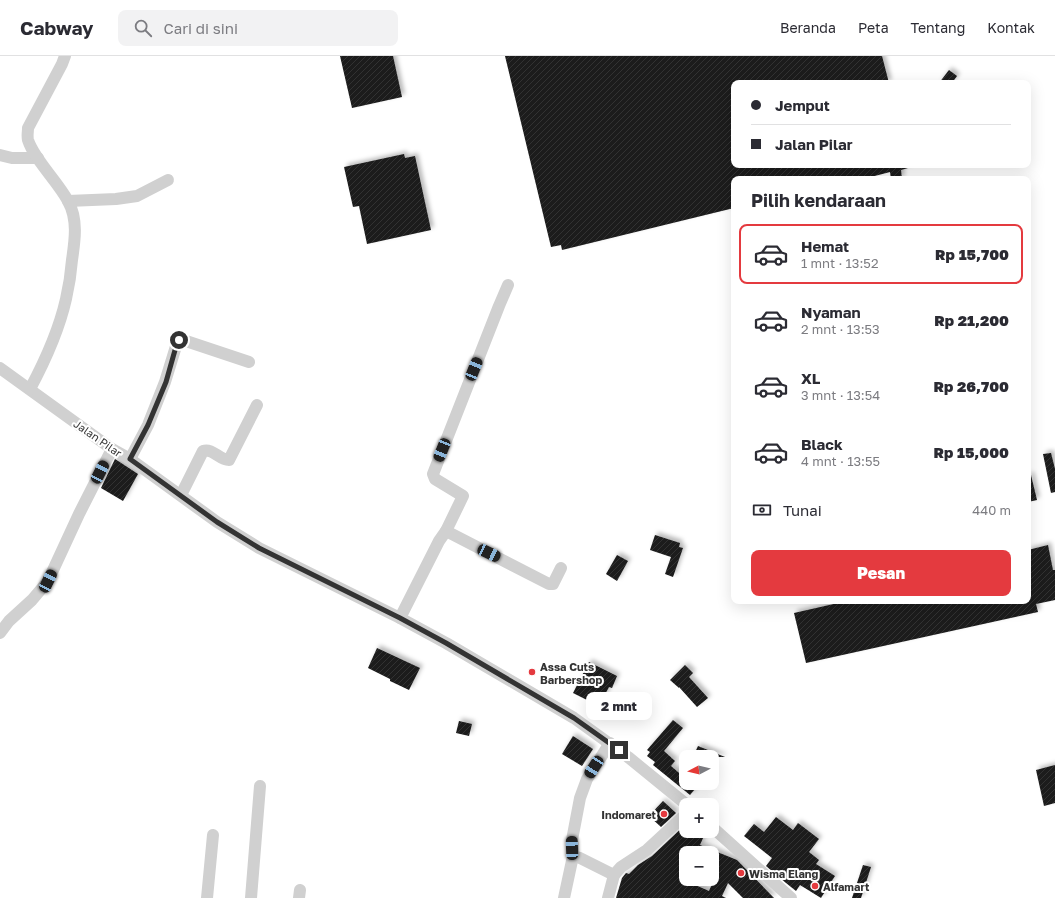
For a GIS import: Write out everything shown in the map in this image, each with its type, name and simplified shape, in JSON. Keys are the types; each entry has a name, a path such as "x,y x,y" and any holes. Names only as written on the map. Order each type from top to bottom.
{"street":[{"path":"30,389 40,372 66,300 75,226 73,213 68,201 38,158 27,136 28,128 65,56"},
{"path":"0,155 12,158 38,158"},
{"path":"68,201 116,199 137,196 168,180"},
{"path":"400,618 439,541 446,532 463,496 435,479 433,474 508,285"},
{"path":"130,459 148,425 166,382 179,340 249,362"},
{"name":"Jalan Pilar","path":"0,368 112,449 130,459 217,522 259,548 400,618 446,643 562,710 610,744 679,798"},
{"path":"181,495 203,451 211,451 224,460 228,460 257,405"},
{"path":"0,633 5,625 32,600 48,581 112,449"},
{"path":"446,532 551,584 553,584 561,568"},
{"path":"564,898 573,856 572,840 580,798 587,779 610,744"},
{"path":"251,898 260,786"},
{"path":"608,898 614,875 621,867 647,850 679,820"},
{"path":"719,833 791,898"},
{"path":"207,898 213,835"},
{"path":"573,856 614,875"}],"building":[{"path":"340,56 393,56 402,97 352,108"},
{"path":"505,56 882,56 888,80 731,80 731,168 908,168 901,170 902,176 891,176 890,172 875,176 731,176 731,209 562,250 561,245 551,247"},
{"path":"949,70 957,76 954,80 941,80"},
{"path":"404,154 405,158 415,156 431,230 367,244 359,206 353,207 344,167"},
{"path":"1051,453 1055,469 1055,492 1051,493 1043,454"},
{"path":"115,459 138,474 123,501 101,488"},
{"path":"1031,475 1037,500 1031,501"},
{"path":"655,535 680,543 679,547 683,548 673,577 665,574 671,557 650,550"},
{"path":"1048,545 1053,570 1055,570 1055,600 1036,604 1038,612 806,663 794,613 834,604 1031,604 1031,549"},
{"path":"617,555 628,561 617,581 606,574"},
{"path":"377,648 420,668 409,690 368,668"},
{"path":"589,662 617,676 612,688 609,687 599,706 573,693"},
{"path":"685,665 693,673 689,677 708,698 697,707 679,687 670,680"},
{"path":"673,720 683,728 664,751 675,761 671,766 679,773 679,786 653,765 655,762 647,756 650,752 647,750"},
{"path":"459,721 472,724 469,736 456,733"},
{"path":"573,736 593,749 582,766 562,754"},
{"path":"698,746 708,750 696,750"},
{"path":"1055,765 1055,803 1044,806 1036,770"},
{"path":"684,790 694,790 690,795"},
{"path":"663,801 676,813 661,827 649,816"},
{"path":"776,817 793,830 798,823 819,839 809,852 819,860 816,864 835,876 821,898 800,885 796,891 786,883 766,866 772,858 744,836 754,824 764,832"},
{"path":"679,831 679,838 703,838 700,845 702,846 679,846 679,886 698,886 709,891 711,886 719,886 719,853 737,860 774,898 743,898 728,883 722,896 726,898 616,898 622,878 626,873 629,874 638,865 652,856"},
{"path":"863,865 871,867 861,898 852,898"}],"place":[{"name":"Assa Cuts Barbershop","path":"532,672"},
{"name":"Indomaret","path":"664,814"},
{"name":"Wisma Elang","path":"741,873"},
{"name":"Alfamart","path":"815,886"}],"route":[{"path":"179,340 166,382 148,425 130,459 217,522 259,548 400,618 446,643 574,718 619,750"}]}
